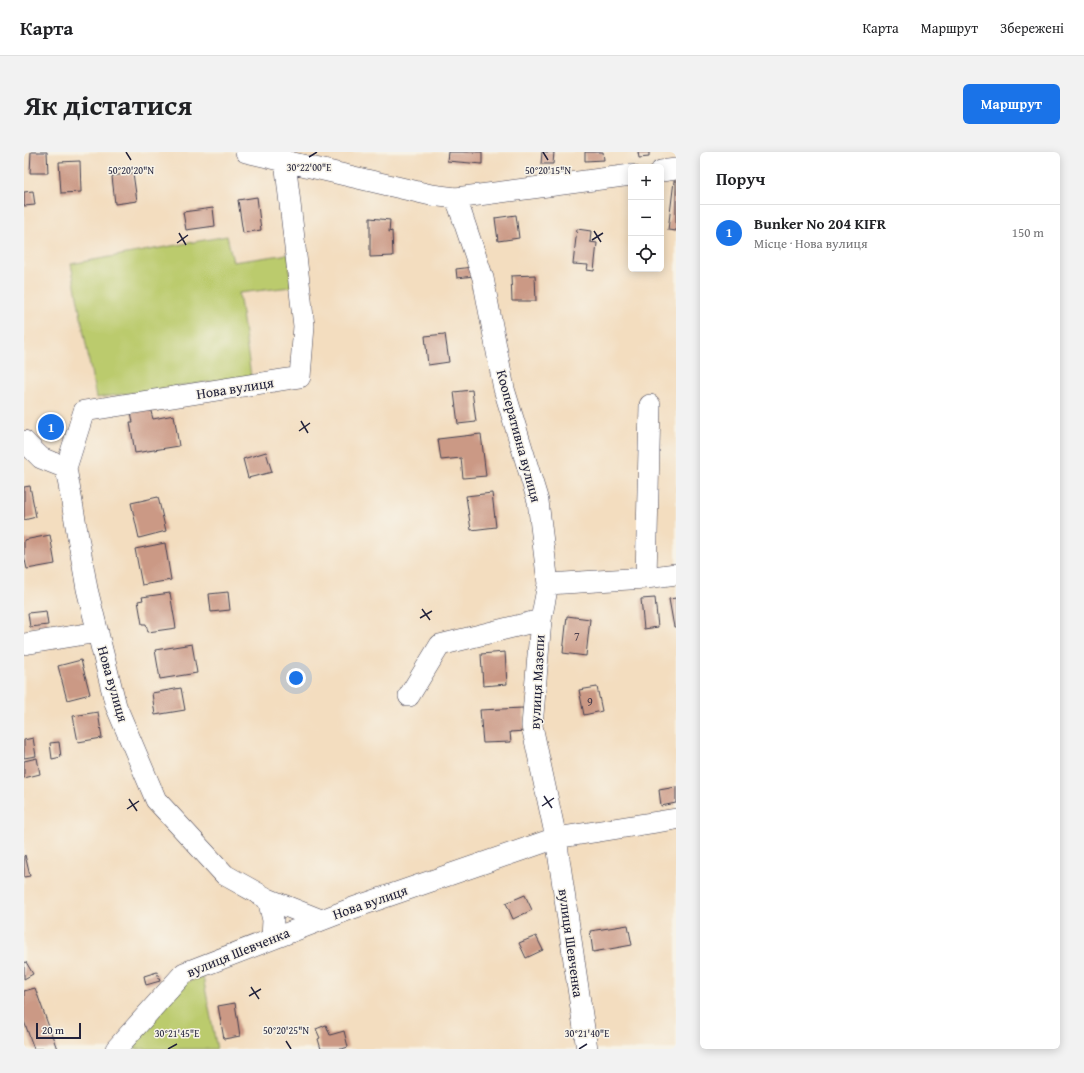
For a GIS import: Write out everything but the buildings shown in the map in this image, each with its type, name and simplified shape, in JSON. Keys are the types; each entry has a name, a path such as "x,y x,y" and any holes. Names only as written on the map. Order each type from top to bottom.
{"street":[{"path":"246,152 285,160 320,160 431,195 456,198 628,175"},
{"name":"Нова вулиця","path":"285,160 304,326 300,377 84,411 66,468 88,589 116,706 156,800 225,875 268,899 321,920 556,838 676,819"},
{"path":"664,171 676,169"},
{"name":"Кооперативна вулиця","path":"456,198 484,278 504,388 538,501 548,584"},
{"path":"646,578 650,405"},
{"path":"24,441 41,458 66,468"},
{"path":"548,584 646,578 676,574"},
{"name":"вулиця Мазепи","path":"548,584 541,620 532,726 556,838"},
{"name":"вулиця Мазепи","path":"409,696 440,645 541,620"},
{"name":"Нова вулиця","path":"24,644 98,632"},
{"name":"вулиця Шевченка","path":"556,838 587,1049"},
{"path":"268,899 273,920 272,938"},
{"name":"вулиця Шевченка","path":"116,1049 184,973 321,920"}],"green space":[{"path":"227,236 233,262 289,254 291,287 239,293 251,376 96,398 71,264"},
{"path":"203,977 217,1049 125,1049 184,983"}],"place":[{"name":"Bunker No 204 KIFR","path":"51,427"}]}
